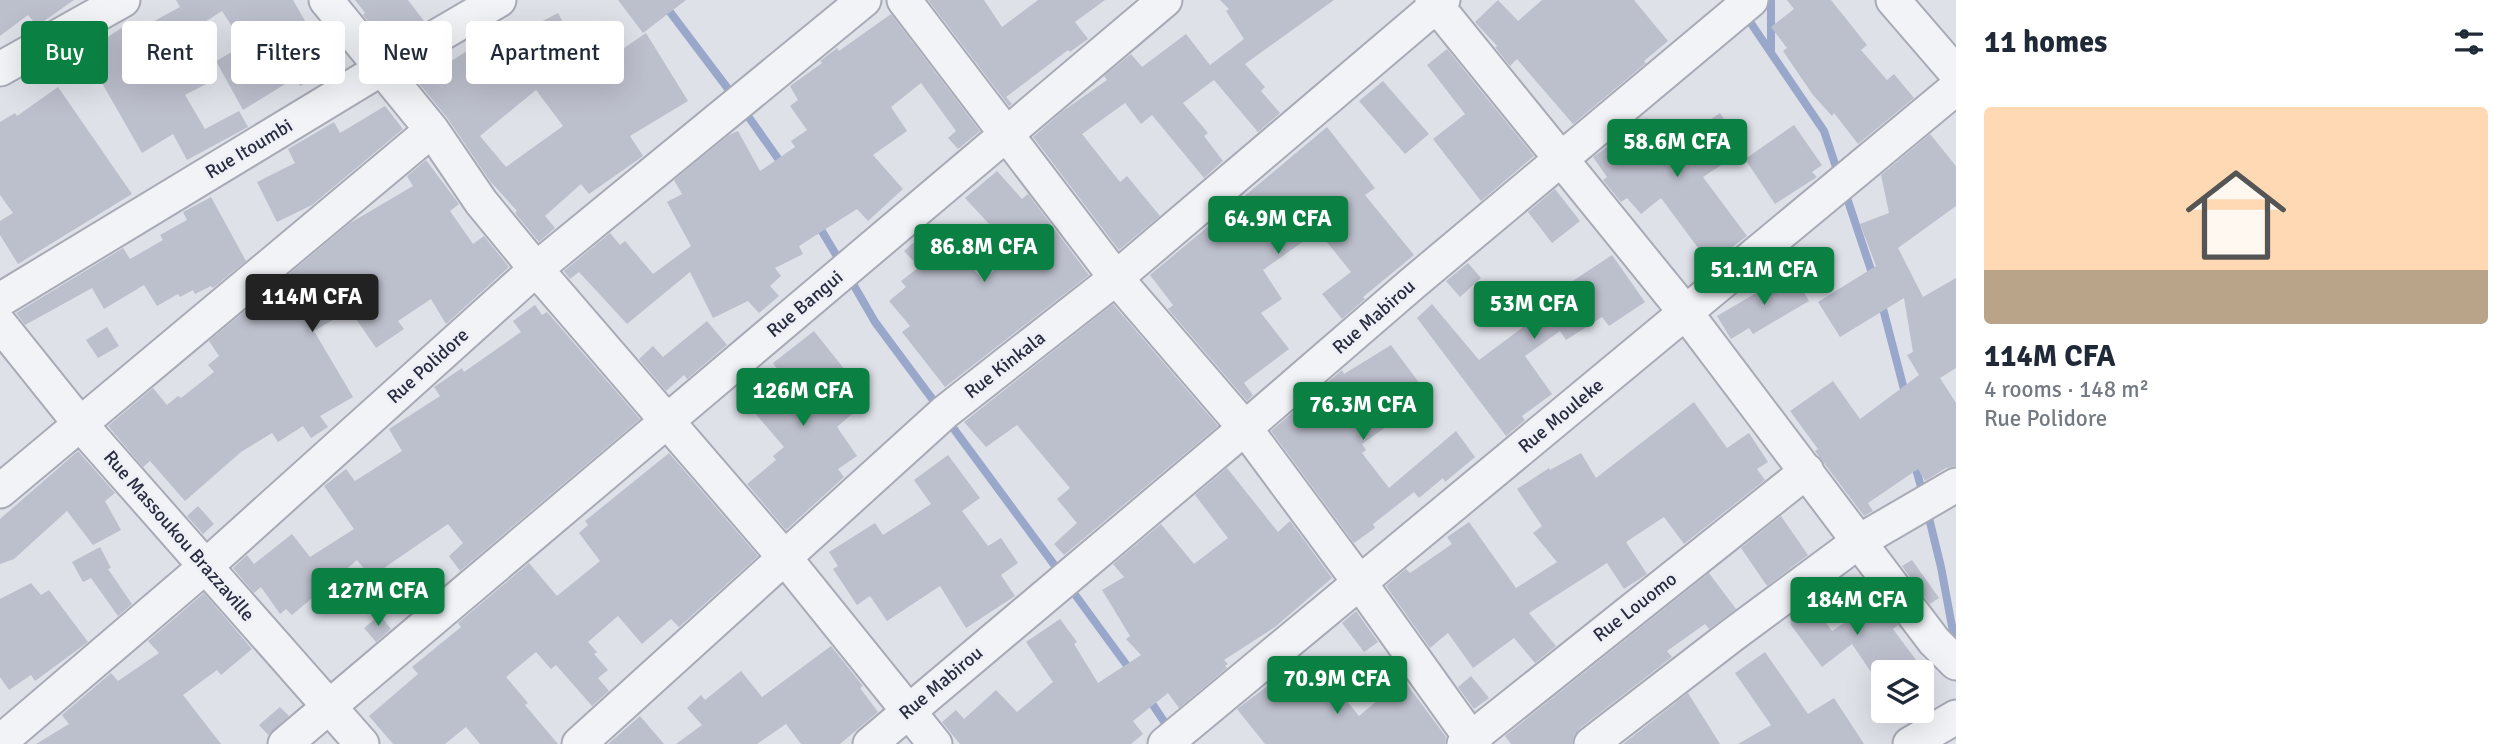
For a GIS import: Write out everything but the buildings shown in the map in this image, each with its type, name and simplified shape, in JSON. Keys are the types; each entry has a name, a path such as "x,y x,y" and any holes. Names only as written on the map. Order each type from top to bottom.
{"street":[{"path":"0,69 123,0"},
{"path":"326,0 359,41"},
{"name":"Rue Itoumbi","path":"452,27 499,0"},
{"name":"Rue Polidore","path":"0,742 206,566 536,269 864,0"},
{"path":"904,0 1116,278 1245,428 1360,583 1470,742"},
{"name":"Rue Bangui","path":"285,744 1165,0"},
{"name":"Rue Mabirou","path":"870,744 1751,0"},
{"path":"1893,0 1956,76"},
{"path":"1438,2 1686,313 1934,641 1956,663"},
{"name":"Rue Kinkala","path":"579,744 945,412 1116,278 1438,2"},
{"name":"Rue Mouleke","path":"1166,744 1686,313 1956,76"},
{"name":"Rue Itoumbi","path":"0,300 359,82"},
{"path":"394,84 432,130 481,202 785,558 935,744"},
{"path":"0,491 432,130"},
{"name":"Rue Massoukou Brazzaville","path":"0,324 81,425 362,744"},
{"name":"Rue Louomo","path":"1470,742 1807,471"},
{"path":"1591,744 1858,542 1956,485"},
{"path":"1910,744 1956,717"}],"waterway":[{"path":"661,0 735,98"},
{"path":"1771,0 1771,50"},
{"path":"1744,13 1824,131 1839,176"},
{"path":"743,109 784,167"},
{"path":"1845,192 1874,279"},
{"path":"817,223 841,263"},
{"path":"849,277 875,322 939,408"},
{"path":"1881,301 1906,397"},
{"path":"948,421 1061,574"},
{"path":"1914,462 1923,494"},
{"path":"1927,510 1956,648"},
{"path":"1068,585 1131,671"},
{"path":"1147,696 1169,729"}]}
